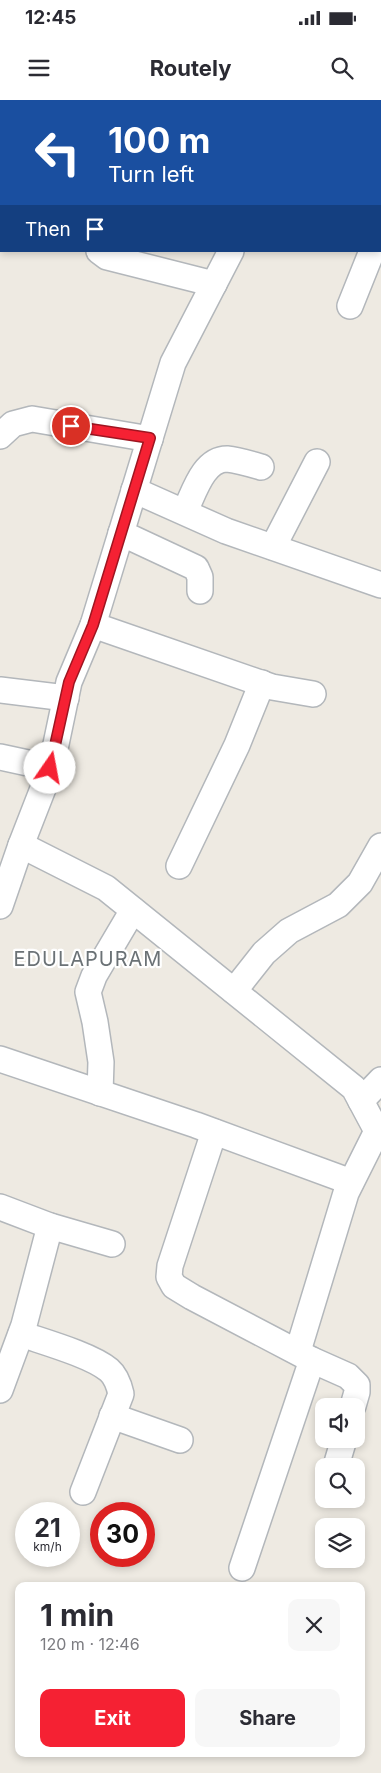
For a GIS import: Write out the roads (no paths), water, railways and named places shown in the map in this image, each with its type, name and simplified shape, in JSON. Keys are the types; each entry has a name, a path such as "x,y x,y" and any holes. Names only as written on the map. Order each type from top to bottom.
{"street":[{"path":"100,252 107,257 214,284"},
{"path":"0,906 6,870 21,845 50,768 69,682 93,625 173,363 230,252"},
{"path":"350,306 372,252"},
{"path":"0,436 13,424 32,419 150,438"},
{"path":"185,510 205,470 216,461 227,459 261,467"},
{"path":"273,547 317,462"},
{"path":"134,490 185,510 226,531 381,585"},
{"path":"121,533 196,568 200,577 200,590"},
{"path":"93,625 262,683 313,694"},
{"path":"179,866 237,745 262,683"},
{"path":"0,690 66,698"},
{"path":"0,757 50,768"},
{"path":"21,845 106,888 354,1088 379,1132 346,1193 305,1355 242,1568"},
{"path":"234,991 264,953 289,931 338,905 360,883 381,846"},
{"path":"100,1093 101,1062 88,992 94,976 133,910"},
{"path":"0,1059 214,1132 351,1182"},
{"path":"361,1101 381,1080"},
{"path":"214,1132 170,1266 169,1277 179,1290 348,1376 357,1385 358,1392 356,1398"},
{"path":"0,1207 50,1226 112,1244"},
{"path":"0,1390 21,1334 50,1226"},
{"path":"21,1334 96,1362 110,1370 119,1383 120,1394 83,1492"},
{"path":"112,1416 180,1440"}],"district":[{"name":"EDULAPURAM","path":"88,959"}]}
